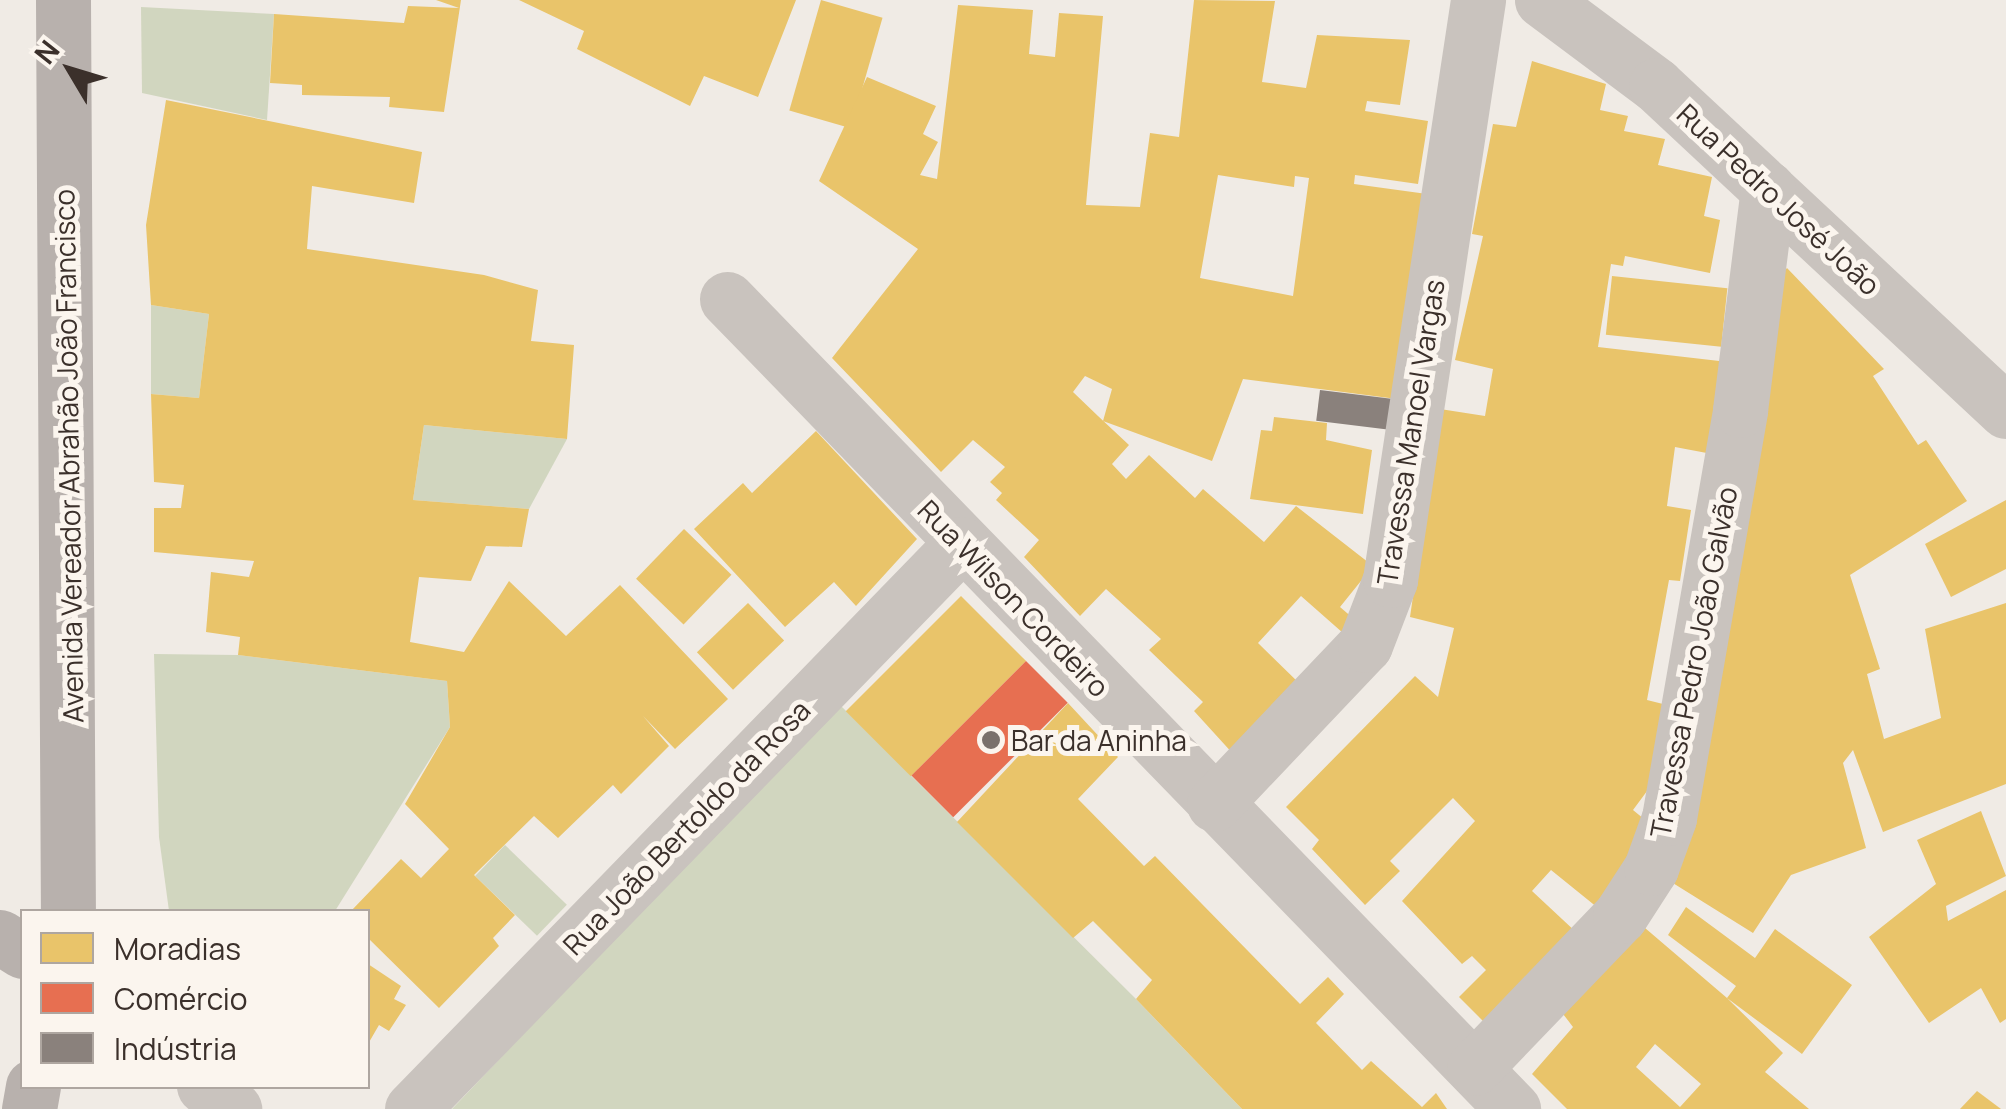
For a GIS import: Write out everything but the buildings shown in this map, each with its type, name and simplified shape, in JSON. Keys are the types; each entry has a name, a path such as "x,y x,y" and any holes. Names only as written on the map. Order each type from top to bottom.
{"main road":[{"name":"Avenida Vereador Abrahão João Francisco","path":"63,0 68,909"}],"street":[{"name":"Travessa Manoel Vargas","path":"1214,804 1365,645 1390,580 1478,0"},
{"name":"Rua Pedro José João","path":"1542,0 1656,85 2006,411"},
{"name":"Travessa Pedro João Galvão","path":"1474,1068 1620,916 1651,868 1669,818 1740,410 1768,188"},
{"name":"Rua Wilson Cordeiro","path":"726,299 1513,1109"},
{"name":"Rua João Bertoldo da Rosa","path":"412,1109 961,544"},
{"path":"208,1089 234,1109"}],"green space":[{"path":"141,7 274,14 267,120 142,93"},
{"path":"151,305 209,314 199,398 151,394"},
{"path":"424,425 567,439 529,509 413,500"},
{"path":"154,654 238,655 447,681 450,727 336,909 169,909 159,837"},
{"path":"838,703 1136,999 1242,1109 452,1109"},
{"path":"505,845 567,905 537,936 475,876"}],"place":[{"name":"Bar da Aninha","path":"991,740"}]}
